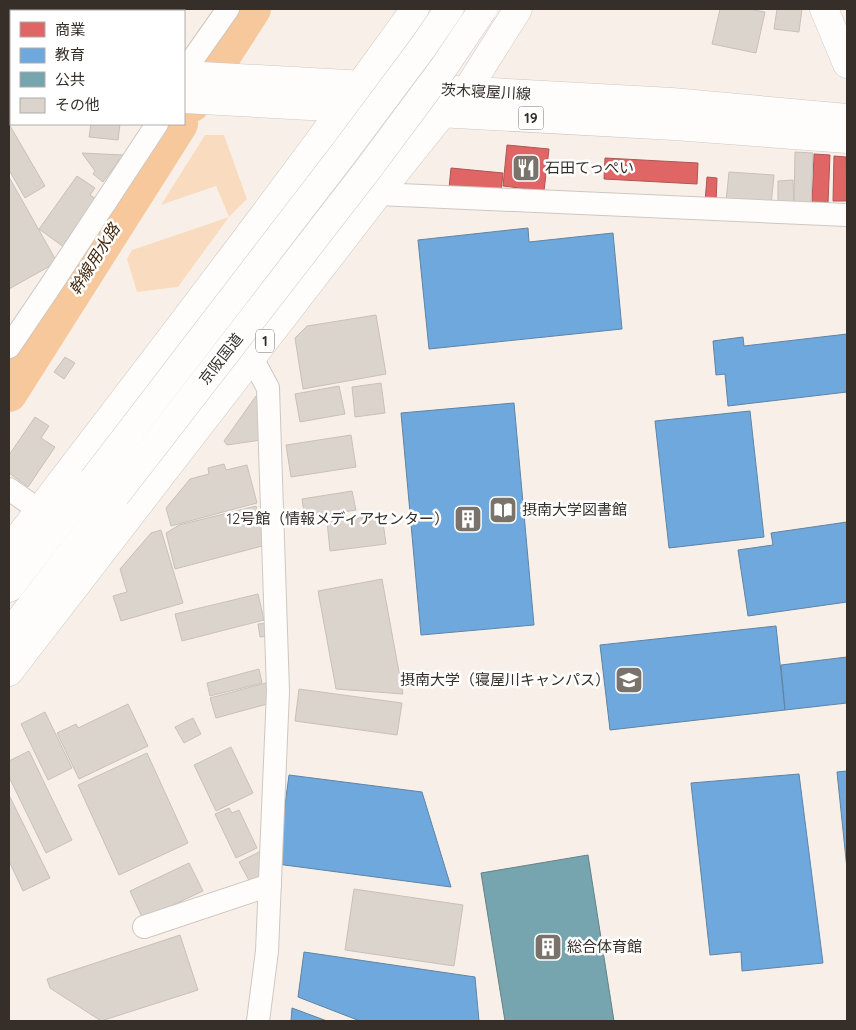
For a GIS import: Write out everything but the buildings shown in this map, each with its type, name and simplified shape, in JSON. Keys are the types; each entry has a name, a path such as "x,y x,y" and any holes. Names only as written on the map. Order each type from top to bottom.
{"main road":[{"path":"9,550 199,302 415,9"},
{"name":"京阪国道","path":"9,588 346,150 449,9"},
{"name":"京阪国道","path":"9,634 369,168 444,67 483,9"},
{"name":"1","path":"9,672 378,194 443,113 467,90 518,9"},
{"path":"824,9 847,64"},
{"name":"茨木寝屋川線","path":"196,81 361,84 467,90 672,102 847,118"},
{"name":"茨木寝屋川線","path":"196,81 343,108 664,126 847,139"}],"street":[{"path":"196,81 228,9"},
{"path":"9,347 48,291 156,125"},
{"path":"378,194 847,214"},
{"path":"199,302 252,358 268,388 278,691 267,951 258,1021"},
{"path":"9,488 39,510"},
{"path":"144,927 270,885"}],"shaded area":[{"path":"205,135 224,135 247,199 229,217 216,186 161,205"},
{"path":"229,217 178,287 137,292 127,259 132,250"}],"waterway":[{"name":"幹線用水路","path":"192,104 253,9"},
{"name":"幹線用水路","path":"9,394 179,125"}],"place":[{"name":"石田てっぺい","path":"526,168"},
{"name":"摂南大学図書館","path":"503,510"},
{"name":"12号館（情報メディアセンター）","path":"468,519"},
{"name":"摂南大学（寝屋川キャンパス）","path":"629,680"},
{"name":"総合体育館","path":"548,947"}]}
